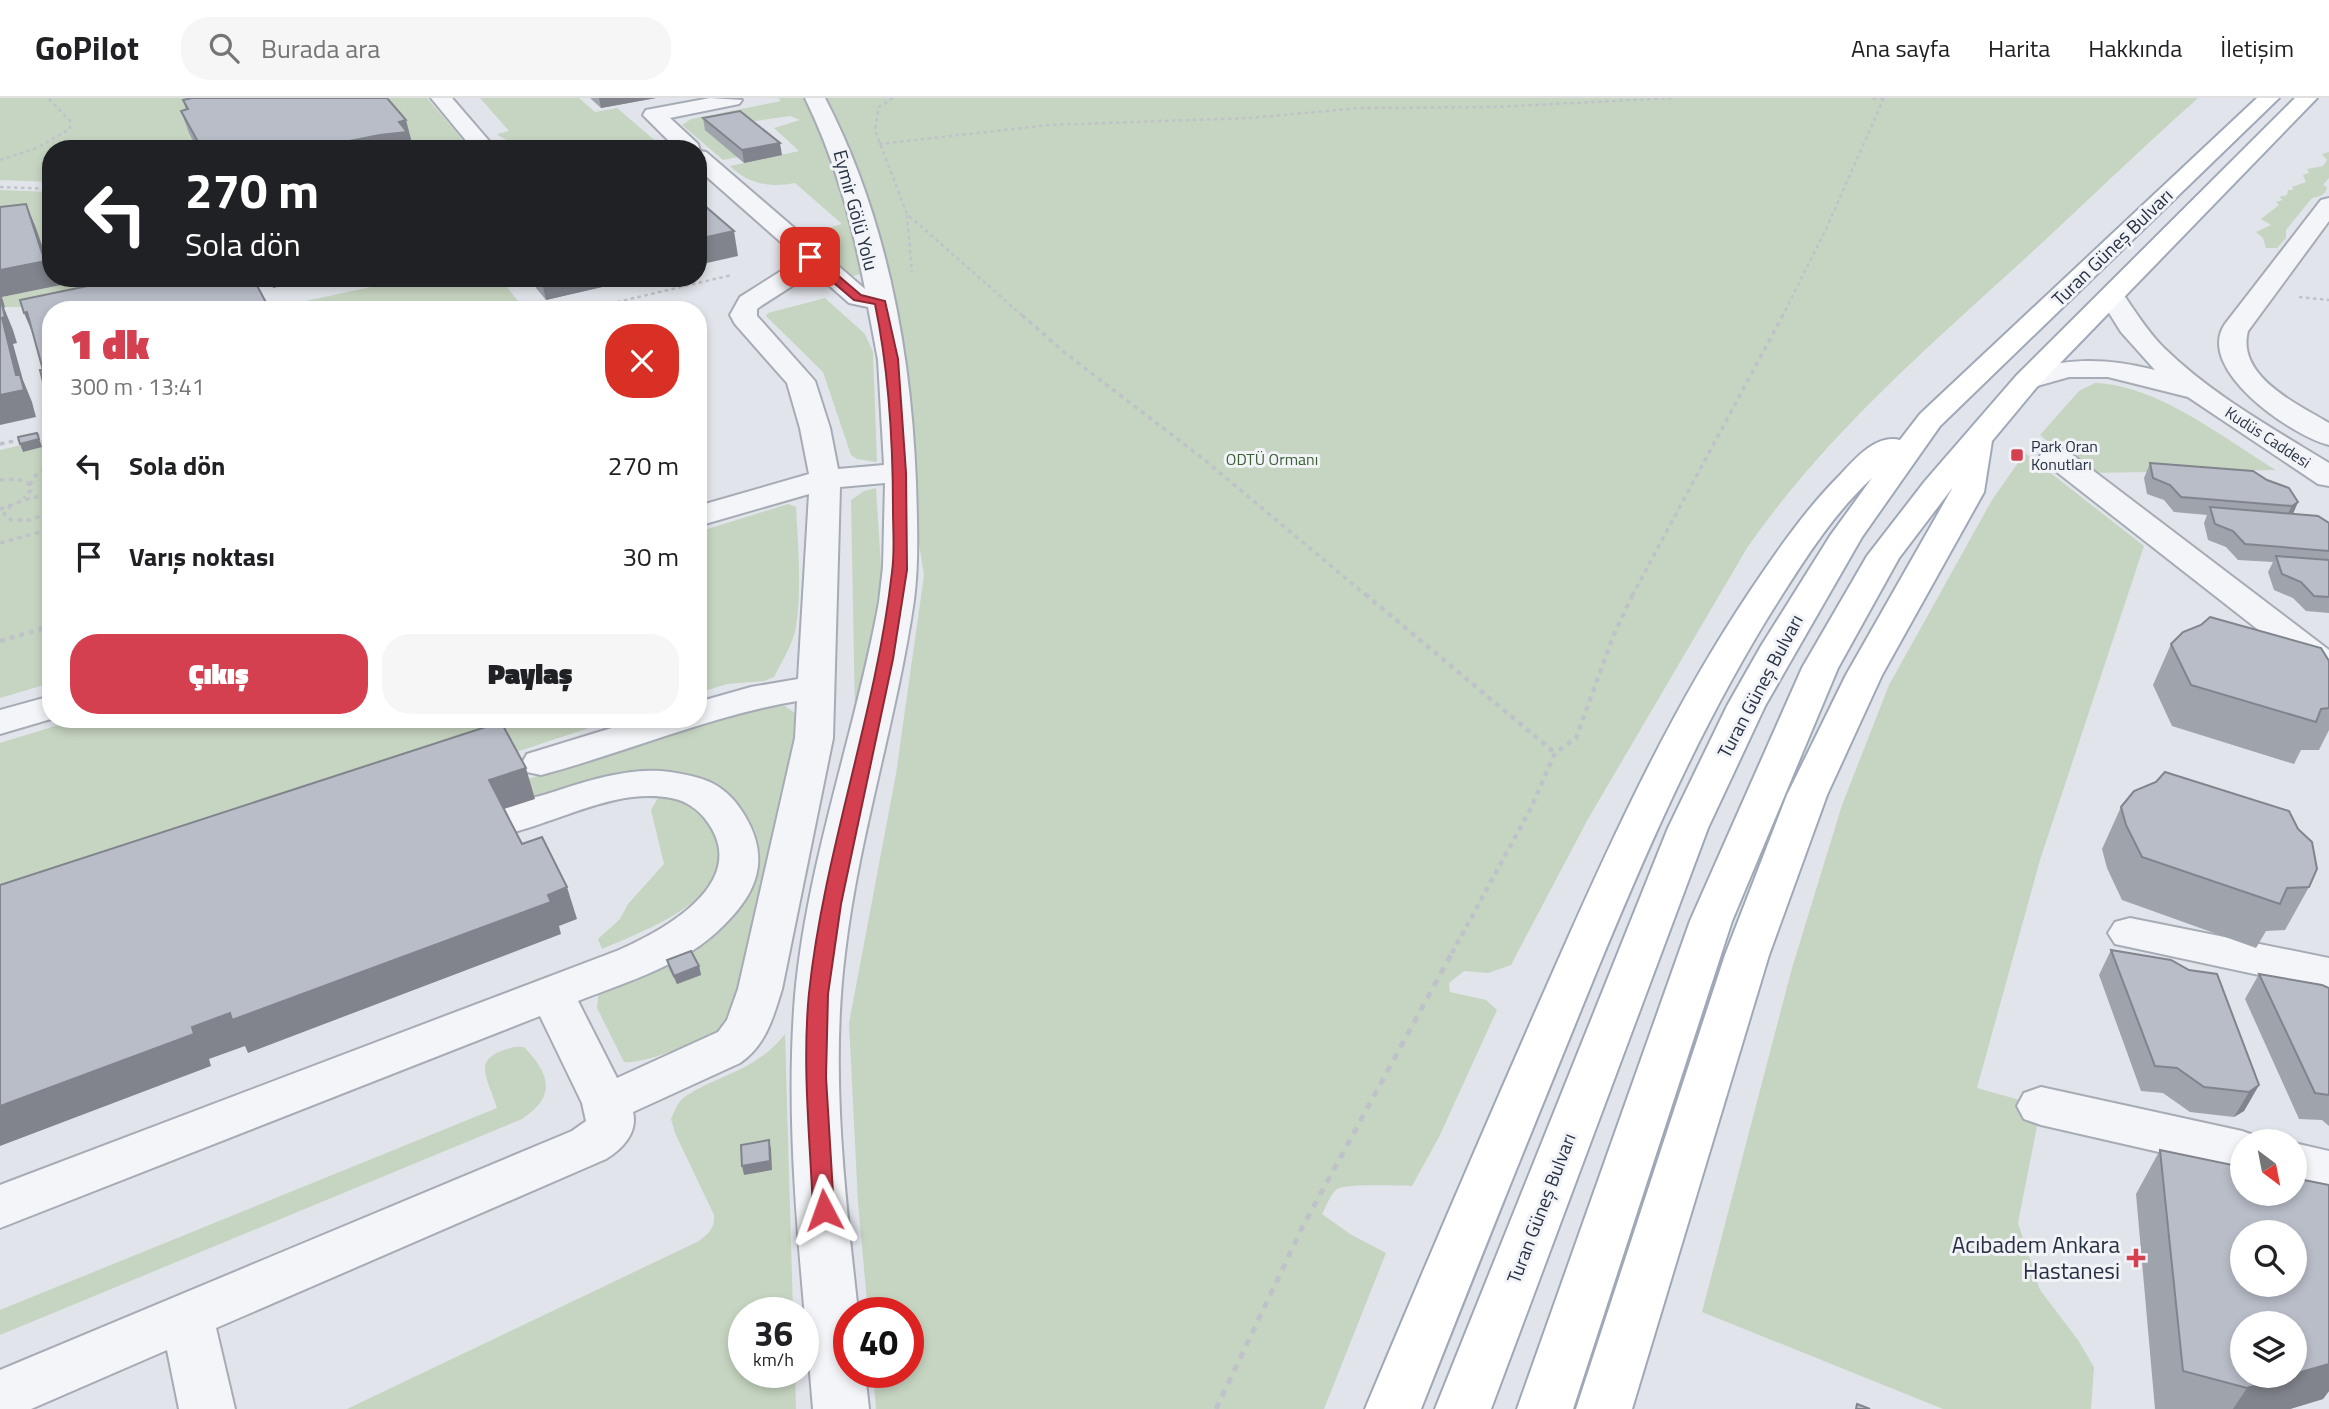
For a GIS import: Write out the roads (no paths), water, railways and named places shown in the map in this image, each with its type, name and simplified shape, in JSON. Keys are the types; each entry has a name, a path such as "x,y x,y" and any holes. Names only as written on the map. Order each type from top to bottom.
{"main road":[{"path":"2300,106 2329,99"},
{"name":"Turan Güneş Bulvarı","path":"1462,1409 1694,816 1746,706 1779,646 1846,537 1889,473 1930,420 2260,101"},
{"name":"Turan Güneş Bulvarı","path":"1545,1409 1711,921 1820,668 1884,556 1977,438 2030,379 2300,106"},
{"path":"1393,1409 1498,1150 1603,905 1646,808 1706,692 1744,625 1823,510 1877,457 1930,420"},
{"path":"1604,1409 1747,954 1802,807 1864,675 1968,492 1977,438"}],"street":[{"path":"442,98 477,140"},
{"name":"Eymir Gölü Yolu","path":"815,98 837,139 853,182 880,301 892,359 899,473 900,570 885,659 832,904 818,994 816,1077 821,1185 841,1409"},
{"path":"680,140 654,115 732,100"},
{"path":"707,165 858,297 880,301"},
{"path":"2329,205 2235,330 2231,348 2238,366 2260,388 2329,436"},
{"path":"607,1102 713,1057 734,1044 748,1026 760,989 814,738 825,479 802,381 744,318 743,313 745,305 814,261"},
{"name":"Kudüs Caddesi","path":"2112,297 2150,349 2207,397 2329,477"},
{"name":"Kudüs Caddesi","path":"2030,379 2066,368 2107,368 2156,379 2207,397"},
{"path":"2055,456 2329,667"},
{"path":"707,513 825,479 899,473"},
{"path":"707,711 751,698 816,687"},
{"path":"0,722 42,710"},
{"path":"541,763 653,728"},
{"path":"0,1207 665,947 709,916 735,877 738,840 732,822 721,808 706,796 686,786 634,785 605,790 514,819"},
{"path":"2130,933 2329,974"},
{"path":"0,1396 589,1145 606,1133 612,1116 607,1102 552,993"},
{"path":"2041,1106 2230,1149"},
{"path":"2307,1166 2329,1171"},
{"path":"187,1317 207,1409"}],"place":[{"name":"Park Oran Konutları","path":"2017,455"},
{"name":"Acıbadem Ankara Hastanesi","path":"2136,1258"}],"park label":[{"name":"ODTÜ Ormanı","path":"1272,459"}]}
